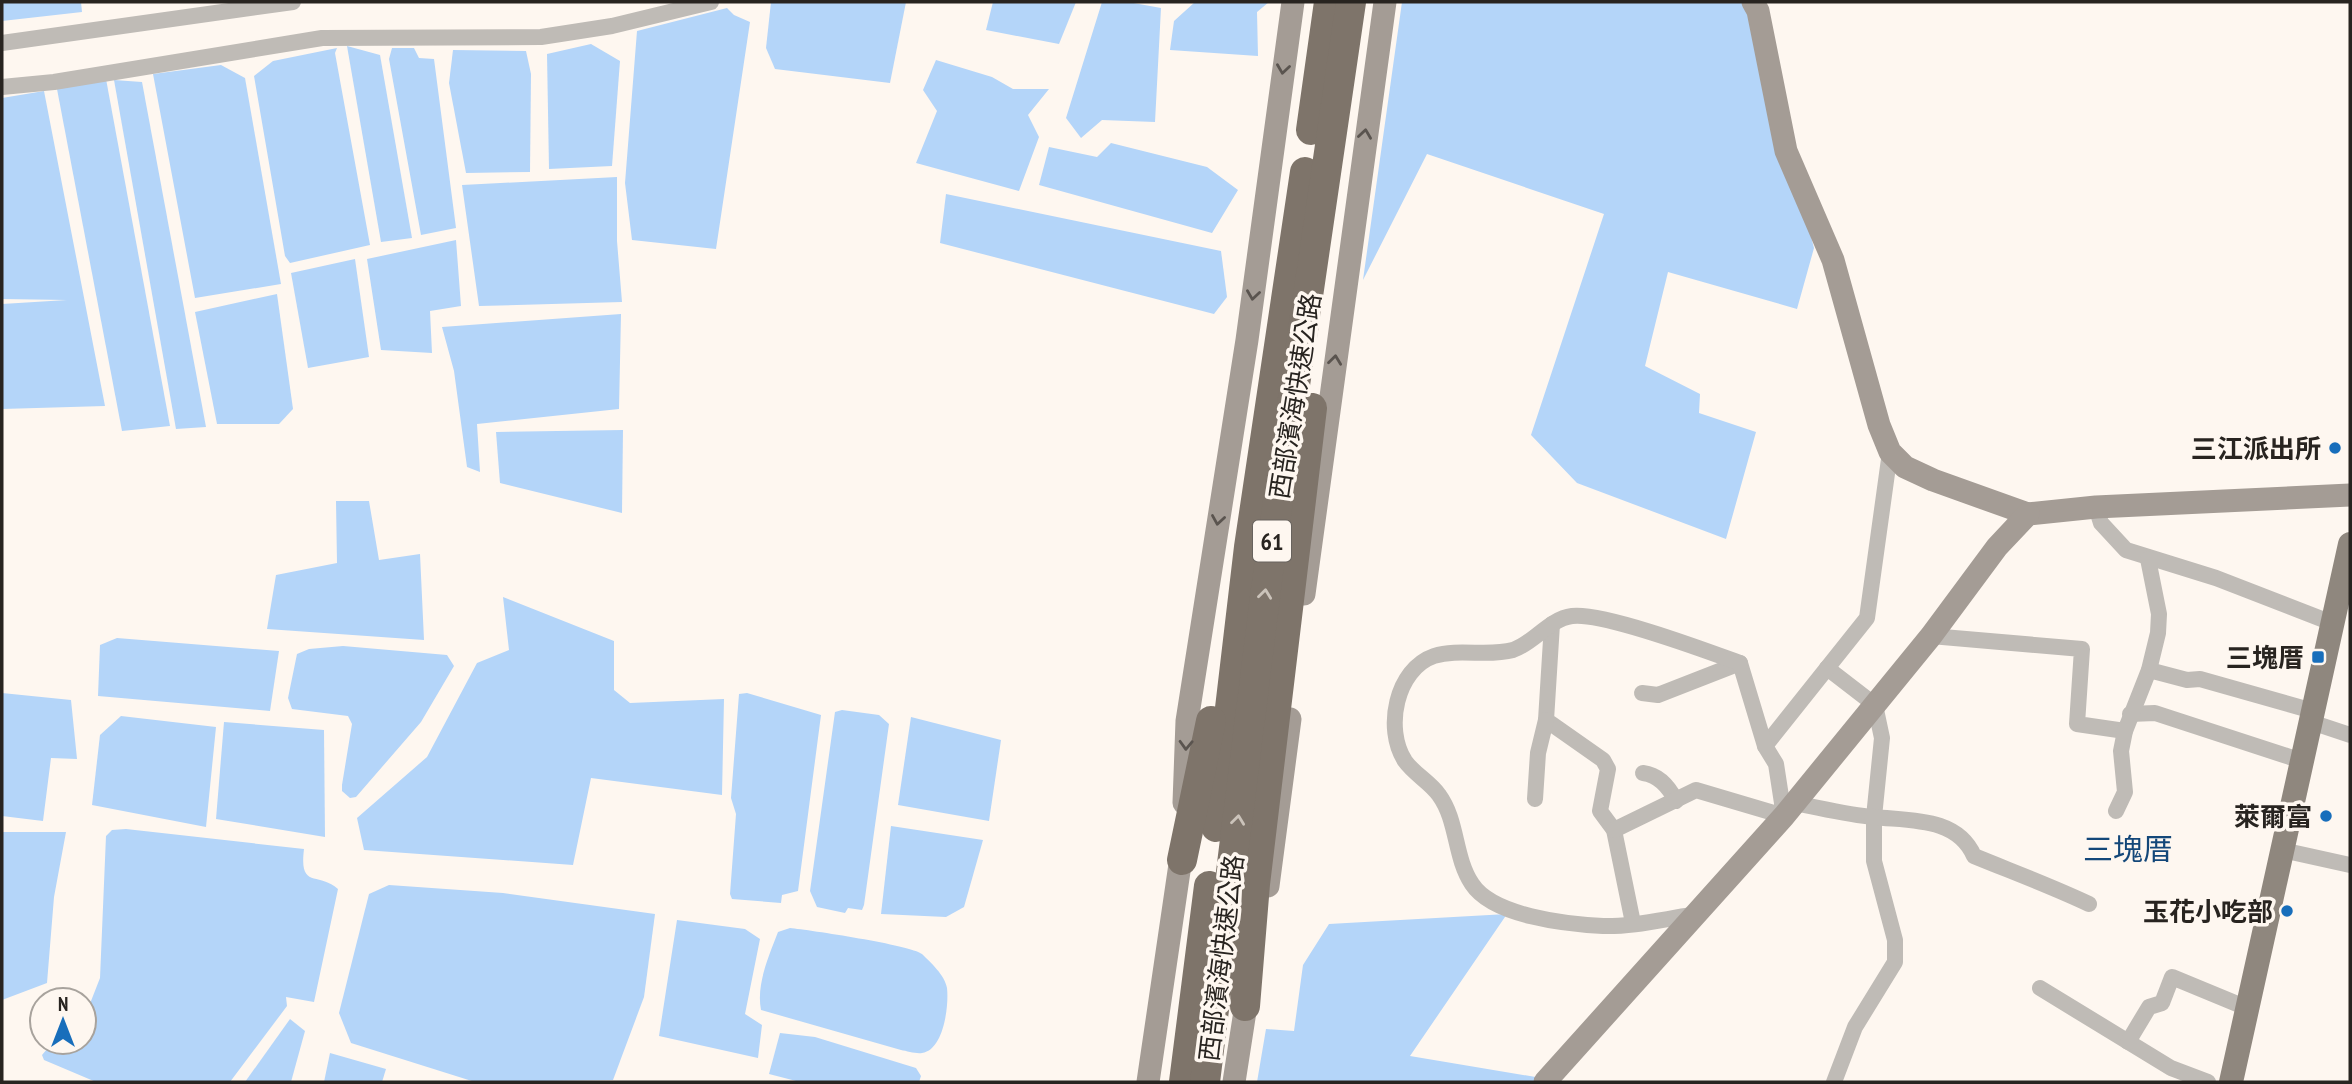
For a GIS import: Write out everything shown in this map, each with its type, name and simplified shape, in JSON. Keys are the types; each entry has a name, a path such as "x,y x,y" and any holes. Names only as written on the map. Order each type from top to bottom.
{"highway":[{"name":"西部濱海快速公路","path":"1205,1082 1271,549 1316,258 1328,149 1336,36 1329,2"},
{"name":"西部濱海快速公路","path":"1184,1082 1249,547 1336,36 1351,2"},
{"path":"1182,860 1216,698 1278,266 1336,36"},
{"path":"1245,1006 1270,754 1342,139 1336,36"}],"main road":[{"path":"2231,1082 2350,544"}],"street":[{"path":"2,43 293,2"},
{"path":"2,87 54,82 323,38 541,37 612,26 711,2"},
{"path":"1148,1082 1182,860 1187,721 1247,340 1293,2"},
{"path":"1234,1082 1245,1006 1274,851 1301,618 1385,2"},
{"path":"1753,2 1758,10 1786,151 1833,260 1890,452 1867,618 1765,746"},
{"path":"1890,452 1905,467 1933,480 2028,514 2096,507 2350,495"},
{"path":"2096,507 2101,523 2126,550 2216,578 2332,622"},
{"path":"1545,1082 1789,810 1931,636 1997,547 2028,514"},
{"path":"2116,811 2125,792 2121,751 2125,731 2150,670 2159,614 2148,559"},
{"path":"1692,915 1604,926 1517,913 1483,899 1470,881 1461,861 1451,819 1439,795 1405,760 1397,741 1395,715 1402,687 1418,664 1435,656 1514,650 1552,624 1571,616 1598,618 1740,663"},
{"path":"1535,799 1538,754 1546,720 1552,624"},
{"path":"1931,636 2082,649 2077,724 2125,731"},
{"path":"1642,694 1658,695 1740,663"},
{"path":"1740,663 1765,746 1776,764 1789,810"},
{"path":"1828,668 1875,705 1882,738 1874,817 1874,861 1895,940 1895,962 1855,1027 1834,1082"},
{"path":"2150,670 2188,680 2200,679 2312,716 2350,735"},
{"path":"2130,714 2155,713 2302,761"},
{"path":"1546,720 1603,760 1608,769 1600,811 1614,830 1633,923"},
{"path":"1643,773 1651,774 1669,787 1676,801"},
{"path":"1614,830 1696,790 1789,810 1918,818 1968,843 1974,856 2027,878 2039,880 2089,904"},
{"path":"2282,850 2350,864"},
{"path":"2128,1042 2149,1007 2162,1003 2172,977 2248,1007"},
{"path":"2040,988 2171,1068 2208,1082"}],"water":[{"path":"2,2 81,2 82,12 2,21"},
{"path":"771,2 906,2 890,83 775,69 766,48"},
{"path":"993,2 1076,2 1059,44 986,30"},
{"path":"1102,2 1128,2 1161,8 1155,122 1102,120 1081,138 1066,118"},
{"path":"1195,2 1269,2 1257,12 1258,56 1170,50 1174,21"},
{"path":"1402,2 1757,2 1755,20 1814,248 1797,309 1668,272 1645,366 1700,394 1699,413 1756,432 1726,539 1577,483 1531,435 1604,214 1427,154 1363,280"},
{"path":"727,8 734,15 750,22 716,249 632,240 625,183 637,31"},
{"path":"591,44 620,61 612,166 549,169 547,54"},
{"path":"347,46 380,55 412,238 381,242"},
{"path":"337,48 335,53 370,245 290,263 285,256 254,76 273,61"},
{"path":"392,48 414,48 419,58 434,59 456,228 421,235 389,59"},
{"path":"453,50 526,51 531,74 530,172 466,173 449,83"},
{"path":"936,60 992,77 1013,89 1049,89 1028,115 1039,137 1019,191 916,163 937,111 923,90"},
{"path":"221,65 245,78 281,284 195,298 153,74"},
{"path":"106,79 170,426 122,431 57,89"},
{"path":"114,80 142,82 206,427 176,429"},
{"path":"44,91 105,406 2,409 2,304 67,300 2,299 2,98"},
{"path":"1111,143 1207,167 1238,190 1212,233 1039,185 1049,147 1097,157"},
{"path":"617,177 617,241 622,302 479,306 462,185"},
{"path":"946,194 1221,251 1227,297 1214,314 940,243"},
{"path":"456,240 461,306 430,311 432,353 381,350 367,259"},
{"path":"355,259 369,357 308,368 291,273"},
{"path":"277,294 293,409 279,424 217,424 195,312"},
{"path":"621,314 619,409 477,424 480,472 467,467 454,371 442,327"},
{"path":"623,430 622,513 500,483 496,432"},
{"path":"336,501 369,501 379,560 420,554 424,640 267,629 276,575 337,563"},
{"path":"503,597 614,641 614,690 630,703 724,699 722,795 591,778 573,865 364,850 357,818 427,757 477,663 509,650"},
{"path":"117,638 279,651 270,711 98,696 100,645"},
{"path":"343,646 447,655 454,666 421,722 356,797 350,798 342,791 352,724 348,716 292,709 288,698 297,654 309,649"},
{"path":"2,693 71,700 77,759 51,758 43,821 2,816"},
{"path":"747,693 821,715 798,891 782,895 781,903 732,899 730,894 736,814 731,798 739,694"},
{"path":"842,710 879,715 889,724 864,905 862,910 848,908 845,913 817,907 810,891 835,712"},
{"path":"121,716 216,727 206,827 92,805 100,735"},
{"path":"911,717 1001,740 989,821 898,805"},
{"path":"224,722 324,730 325,837 216,819"},
{"path":"891,826 983,840 964,907 946,917 881,914"},
{"path":"126,829 304,849 303,862 307,875 338,889 314,1002 286,997 287,1006 230,1082 96,1082 44,1060 42,1056 98,1056 97,986 100,978 106,836 112,830"},
{"path":"2,832 66,832 54,897 47,983 28,986 28,990 2,1000"},
{"path":"389,885 503,893 655,914 644,997 613,1080 475,1082 351,1043 339,1013 369,894"},
{"path":"1507,914 1410,1056 1565,1082 1257,1082 1266,1029 1294,1031 1303,965 1329,924"},
{"path":"677,920 745,929 760,939 745,1014 762,1025 758,1058 659,1036"},
{"path":"790,928 880,942 922,954 940,974 947,988 944,1026 935,1044 922,1053 901,1050 761,1010 760,990 767,960 778,932"},
{"path":"290,1019 305,1031 291,1082 245,1082"},
{"path":"780,1033 815,1037 916,1068 921,1076 919,1082 800,1082 769,1074"},
{"path":"330,1053 386,1069 382,1082 324,1082"}],"place":[{"name":"三江派出所","path":"2335,448"},
{"name":"三塊厝","path":"2318,657"},
{"name":"萊爾富","path":"2326,816"},
{"name":"玉花小吃部","path":"2287,911"}],"district":[{"name":"三塊厝","path":"2128,848"}]}
